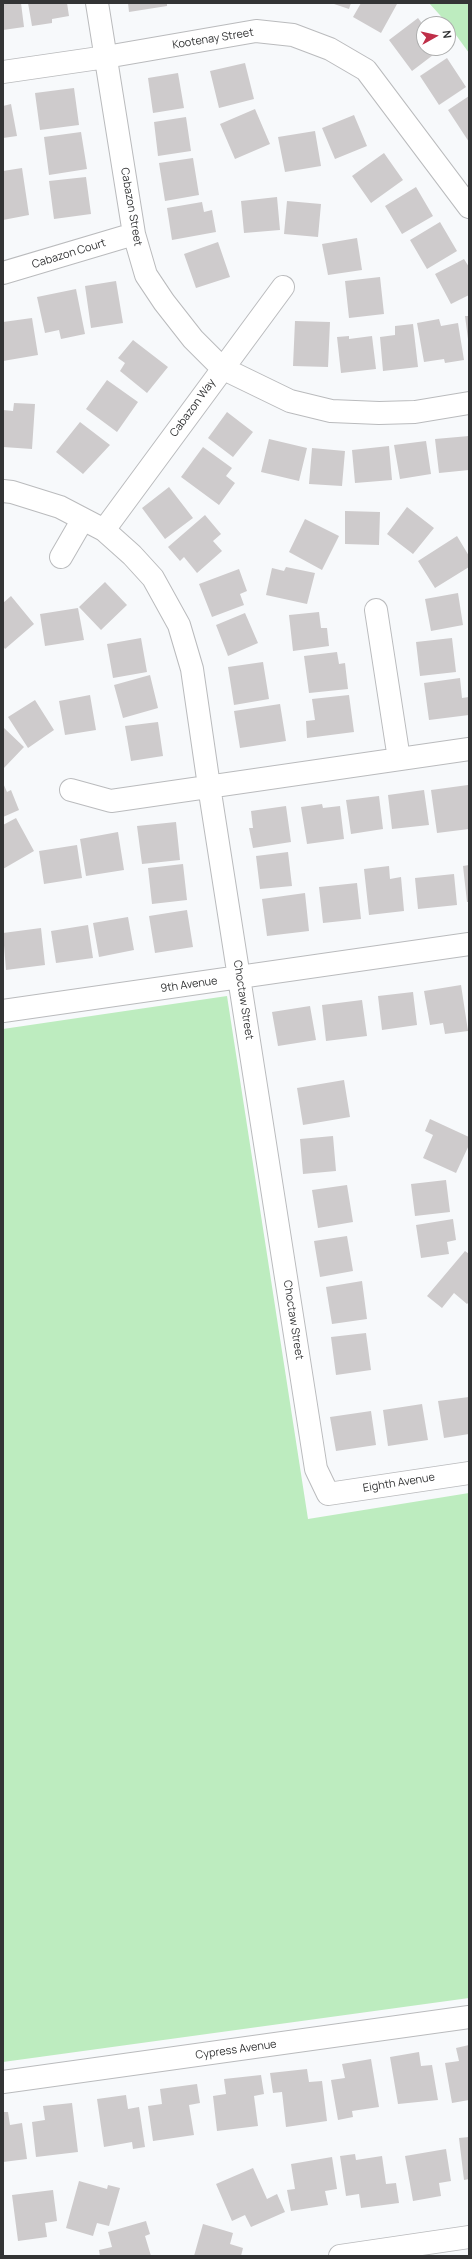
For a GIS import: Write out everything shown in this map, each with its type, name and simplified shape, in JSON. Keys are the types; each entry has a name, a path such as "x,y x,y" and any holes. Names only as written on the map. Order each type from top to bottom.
{"street":[{"name":"Cabazon Street","path":"97,3 134,234 146,275 164,302 193,339 222,368 290,401 331,411 379,413 414,412 469,403"},
{"name":"Kootenay Street","path":"3,72 106,57 256,31 293,35 330,49 366,70 469,207"},
{"name":"Cabazon Court","path":"3,273 134,234"},
{"name":"Cabazon Way","path":"104,530 283,287"},
{"name":"Choctaw Street","path":"3,491 12,492 60,507 104,530 132,555 153,578 179,625 192,670 208,786 240,978 316,1469 328,1494"},
{"path":"61,557 83,518"},
{"path":"376,610 399,759"},
{"path":"71,790 111,801 469,749"},
{"name":"9th Avenue","path":"3,1011 469,944"},
{"name":"Eighth Avenue","path":"328,1494 469,1472"},
{"name":"Cypress Avenue","path":"3,2082 469,2017"},
{"path":"340,2256 469,2237"}],"green space":[{"path":"429,3 469,3 469,53 456,35 456,16 441,16"},
{"path":"227,996 308,1519 469,1493 469,1998 3,2062 3,1029"}],"building":[{"path":"3,3 21,3 24,27 3,30"},
{"path":"28,3 67,3 69,16 52,19 52,23 32,26"},
{"path":"128,3 167,3 167,6 129,12"},
{"path":"331,3 351,3 349,9"},
{"path":"361,3 397,4 381,33 353,17"},
{"path":"416,20 416,56 432,56 412,71 389,40"},
{"path":"447,58 466,87 439,105 420,76"},
{"path":"245,63 254,99 219,108 210,71"},
{"path":"178,73 184,108 153,113 148,78"},
{"path":"74,88 79,125 40,130 35,93"},
{"path":"469,96 469,142 448,110"},
{"path":"11,104 17,136 3,138 3,106"},
{"path":"255,109 270,144 235,159 220,124"},
{"path":"354,115 367,146 335,159 322,128"},
{"path":"186,117 191,151 158,156 154,122"},
{"path":"315,131 321,166 285,172 278,137"},
{"path":"81,132 87,169 49,175 44,137"},
{"path":"384,153 403,180 371,203 352,176"},
{"path":"193,158 199,195 165,201 159,163"},
{"path":"22,168 29,215 3,220 3,171"},
{"path":"86,177 91,214 54,219 49,181"},
{"path":"416,187 433,216 402,234 385,206"},
{"path":"277,197 280,230 244,233 241,201"},
{"path":"287,201 321,204 318,237 284,234"},
{"path":"202,202 204,212 212,210 216,232 172,240 167,208"},
{"path":"440,222 457,251 427,269 410,240"},
{"path":"357,238 362,270 328,275 322,244"},
{"path":"218,242 230,277 196,288 184,254"},
{"path":"464,259 469,267 469,295 451,304 435,274"},
{"path":"380,277 384,314 349,318 345,281"},
{"path":"116,281 123,323 91,328 85,286"},
{"path":"76,289 85,334 61,339 59,330 45,333 37,297"},
{"path":"465,316 469,316 469,339 468,339"},
{"path":"32,318 38,355 3,361 3,322"},
{"path":"439,319 441,326 458,323 464,360 445,363 444,359 424,362 417,323"},
{"path":"295,321 330,322 328,367 293,366"},
{"path":"413,324 418,367 383,371 380,337 395,335 395,326"},
{"path":"349,336 349,339 372,336 376,369 341,373 337,337"},
{"path":"133,340 168,367 147,393 120,371 125,363 118,358"},
{"path":"107,380 138,402 117,432 86,409"},
{"path":"14,403 35,404 32,449 3,447 3,410 13,411"},
{"path":"227,412 253,432 233,457 208,438"},
{"path":"80,422 110,445 83,474 56,452"},
{"path":"469,436 469,470 439,473 435,439"},
{"path":"269,439 307,448 299,481 261,472"},
{"path":"426,441 431,474 400,479 394,445"},
{"path":"389,446 392,480 355,483 352,450"},
{"path":"203,447 232,468 226,476 235,483 219,505 181,477"},
{"path":"312,448 345,451 342,486 309,484"},
{"path":"169,487 193,518 165,539 142,508"},
{"path":"407,507 434,528 413,554 387,534"},
{"path":"345,511 380,512 379,545 345,544"},
{"path":"205,515 221,534 213,541 222,551 197,573 184,557 180,561 168,547"},
{"path":"305,519 339,536 322,570 289,552"},
{"path":"457,536 469,556 469,567 435,588 418,561"},
{"path":"286,567 315,573 307,604 266,595 272,568 284,571"},
{"path":"239,569 247,591 240,594 244,605 212,617 199,584"},
{"path":"105,582 127,605 101,630 79,607"},
{"path":"458,593 463,625 431,631 425,599"},
{"path":"11,596 34,624 5,649 3,646 3,603"},
{"path":"78,608 84,640 45,646 40,614"},
{"path":"319,612 321,628 327,628 329,646 293,651 289,615"},
{"path":"245,613 258,643 228,656 216,625"},
{"path":"141,638 147,672 113,678 107,644"},
{"path":"452,638 456,672 420,676 416,642"},
{"path":"337,652 339,664 345,663 348,689 309,693 304,656"},
{"path":"263,662 269,699 234,705 228,667"},
{"path":"150,675 158,708 123,718 114,685"},
{"path":"460,678 462,698 469,697 469,715 429,720 424,683"},
{"path":"90,695 96,730 65,735 59,701"},
{"path":"349,695 354,732 307,738 306,721 315,720 312,699"},
{"path":"35,700 54,730 28,748 8,717"},
{"path":"280,704 286,741 240,748 234,711"},
{"path":"158,722 163,756 131,761 125,726"},
{"path":"3,727 24,747 3,769"},
{"path":"3,783 7,792 11,790 19,810 3,817"},
{"path":"468,785 469,829 437,833 431,790"},
{"path":"424,790 429,825 392,829 388,795"},
{"path":"379,796 383,829 351,834 346,800"},
{"path":"322,804 323,808 340,806 344,839 307,844 301,807"},
{"path":"286,806 291,842 253,848 249,828 253,828 251,811"},
{"path":"16,818 34,851 3,869 3,825"},
{"path":"176,822 180,860 142,864 137,826"},
{"path":"118,832 124,870 86,876 80,839"},
{"path":"77,845 82,878 44,884 39,851"},
{"path":"288,852 292,886 260,889 256,856"},
{"path":"183,864 187,900 152,904 148,868"},
{"path":"469,865 469,902 467,902 463,866"},
{"path":"389,866 390,879 401,877 404,911 369,915 364,869"},
{"path":"454,874 457,905 418,909 415,878"},
{"path":"357,883 361,919 323,923 319,887"},
{"path":"305,893 309,931 267,936 262,899"},
{"path":"187,910 193,947 155,953 149,916"},
{"path":"128,917 134,950 99,957 93,923"},
{"path":"88,925 93,958 56,963 51,931"},
{"path":"41,928 45,965 6,970 3,933"},
{"path":"461,985 468,1031 445,1034 443,1023 430,1025 424,991"},
{"path":"413,992 417,1025 382,1030 378,996"},
{"path":"362,1000 367,1036 326,1041 322,1005"},
{"path":"310,1006 316,1040 278,1046 272,1012"},
{"path":"344,1080 350,1117 303,1125 297,1088"},
{"path":"430,1119 469,1137 469,1145 456,1173 423,1158 433,1135 425,1131"},
{"path":"333,1136 336,1171 303,1174 300,1139"},
{"path":"446,1180 450,1212 415,1216 411,1184"},
{"path":"347,1185 353,1222 318,1228 312,1190"},
{"path":"453,1219 456,1240 447,1242 449,1254 421,1258 416,1225"},
{"path":"347,1236 353,1271 320,1277 314,1241"},
{"path":"465,1251 469,1254 469,1302 467,1304 454,1293 442,1308 427,1296"},
{"path":"362,1281 367,1319 332,1324 326,1287"},
{"path":"366,1333 371,1370 336,1375 331,1337"},
{"path":"469,1397 469,1434 444,1438 438,1401"},
{"path":"422,1404 428,1440 388,1446 383,1410"},
{"path":"371,1411 376,1445 336,1451 330,1417"},
{"path":"469,2045 469,2100 452,2103 445,2063 459,2061 456,2048"},
{"path":"419,2052 421,2066 432,2065 438,2100 398,2104 390,2057"},
{"path":"371,2059 379,2107 352,2111 353,2117 338,2120 331,2080 345,2078 342,2064"},
{"path":"307,2069 309,2082 322,2081 327,2121 286,2127 282,2092 273,2093 270,2073"},
{"path":"261,2075 264,2094 254,2096 258,2126 217,2131 213,2096 226,2094 224,2079"},
{"path":"197,2084 200,2103 189,2105 194,2135 153,2141 148,2106 162,2104 160,2089"},
{"path":"126,2095 128,2109 139,2107 145,2147 133,2149 132,2142 104,2147 97,2099"},
{"path":"72,2103 78,2152 36,2157 32,2122 45,2120 43,2106"},
{"path":"3,2112 8,2112 10,2125 22,2123 27,2159 3,2162"},
{"path":"469,2137 469,2179 464,2180 459,2138"},
{"path":"446,2149 451,2181 439,2183 441,2196 413,2201 405,2156"},
{"path":"355,2154 356,2160 382,2156 386,2184 396,2183 399,2203 361,2208 359,2194 346,2196 340,2156"},
{"path":"332,2157 337,2189 325,2191 328,2205 291,2211 287,2190 295,2189 291,2164"},
{"path":"253,2168 267,2199 277,2194 285,2212 251,2227 245,2215 232,2221 216,2184"},
{"path":"79,2181 107,2189 108,2185 120,2188 109,2226 97,2223 93,2236 66,2228"},
{"path":"53,2190 57,2221 45,2223 47,2237 18,2241 12,2195"},
{"path":"146,2221 150,2234 145,2236 151,2256 100,2256 99,2250 112,2247 108,2232"},
{"path":"203,2224 233,2233 230,2244 243,2248 241,2256 194,2256"}]}
